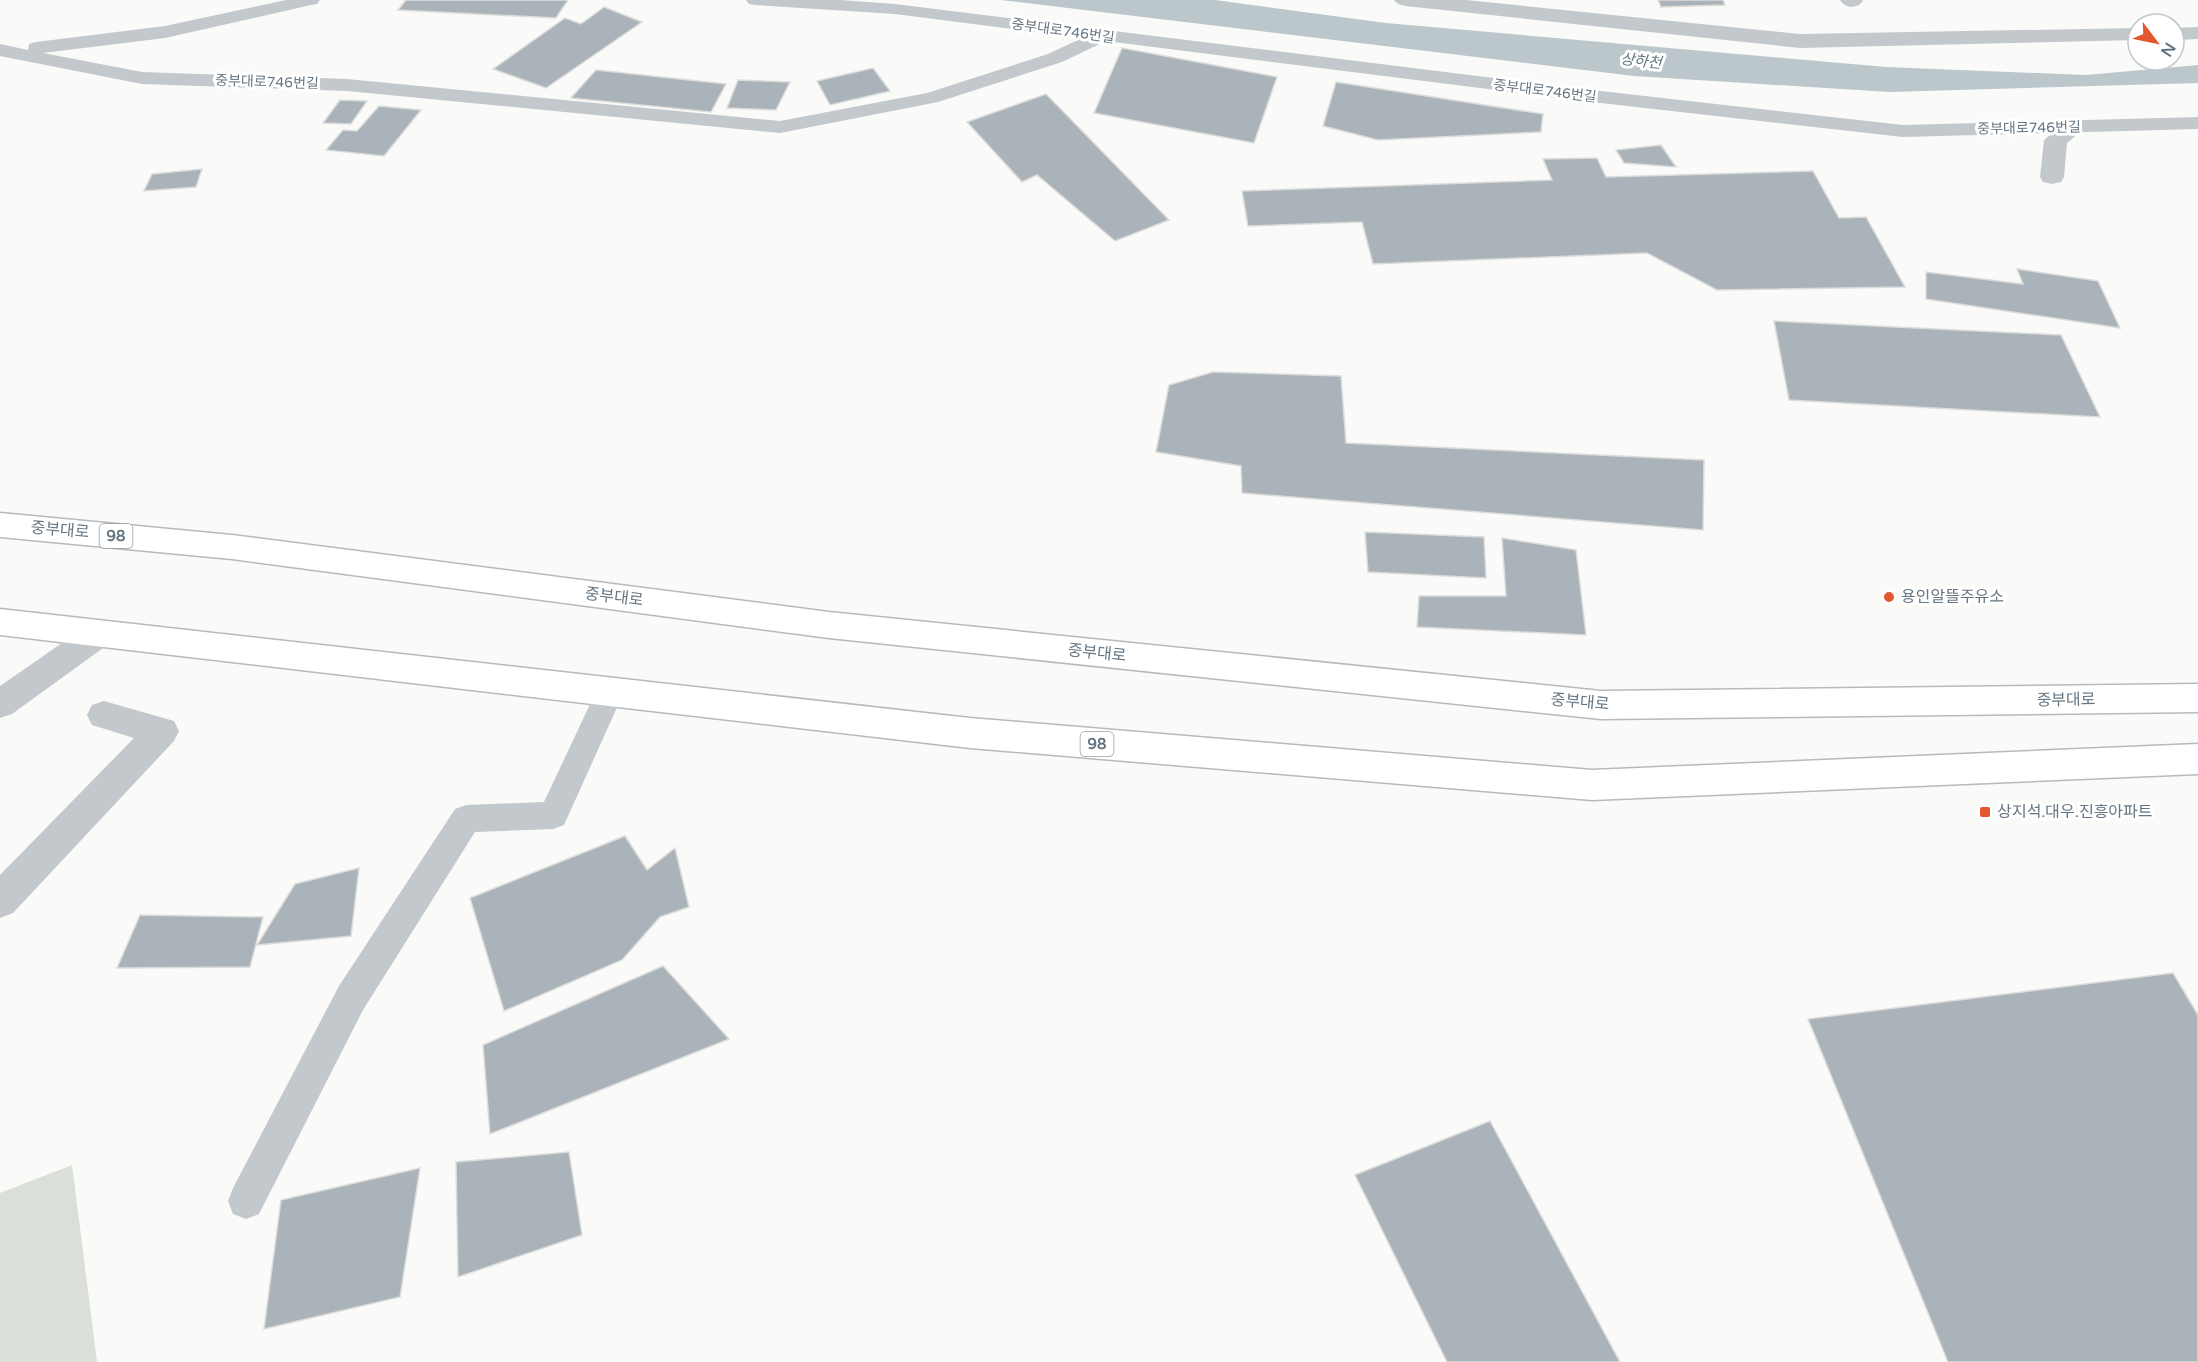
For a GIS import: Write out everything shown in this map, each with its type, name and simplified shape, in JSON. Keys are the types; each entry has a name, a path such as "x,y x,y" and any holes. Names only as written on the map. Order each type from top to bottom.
{"main road":[{"name":"중부대로","path":"0,525 232,547 829,625 1601,705 2198,699"},
{"name":"98","path":"0,622 970,733 1592,785 2198,759"}],"street":[{"path":"1405,0 1800,41 2126,34"},
{"path":"2052,177 2056,140 2074,126"},
{"path":"0,704 99,634"},
{"path":"0,901 162,731 104,715"}],"lane":[{"path":"5,51 165,33 311,0"},
{"name":"중부대로746번길","path":"755,0 897,4 1101,36 1583,95 1903,131 2198,123"},
{"name":"중부대로746번길","path":"5,51 142,78 347,86 780,127 931,98 1055,58 1101,36"},
{"path":"246,1201 351,998 466,819 553,815 610,692"}],"shaded area":[{"path":"72,1165 97,1362 0,1362 0,1193"}],"water":[{"name":"상하천","path":"1001,0 1215,0 1386,23 1886,67 2086,75 2126,71 2186,72 2186,66 2198,65 2198,83 1890,92 1634,76"}],"building":[{"path":"406,0 568,0 556,18 398,10"},
{"path":"1658,0 1723,0 1725,5 1661,7"},
{"path":"604,7 642,22 546,88 493,69 565,18 581,24"},
{"path":"1122,48 1277,77 1254,143 1094,113"},
{"path":"873,68 890,91 830,105 817,81"},
{"path":"596,70 726,84 711,112 571,98"},
{"path":"738,80 790,82 776,110 727,108"},
{"path":"1336,82 1543,114 1541,132 1378,140 1323,126"},
{"path":"1046,94 1169,220 1115,241 1037,175 1022,182 967,122"},
{"path":"340,100 367,101 351,124 323,123"},
{"path":"379,106 421,110 384,156 326,150 343,130 357,131"},
{"path":"1661,145 1676,167 1624,163 1616,150"},
{"path":"1597,158 1606,177 1813,171 1839,218 1866,217 1905,287 1717,290 1647,253 1373,264 1362,222 1248,226 1242,191 1552,180 1543,159"},
{"path":"202,169 196,187 144,191 152,174"},
{"path":"2017,269 2098,281 2120,328 1926,299 1926,272 2023,284"},
{"path":"1774,321 2061,335 2100,417 1789,400"},
{"path":"1213,372 1341,376 1346,443 1704,460 1703,530 1242,493 1241,466 1156,452 1169,385"},
{"path":"1365,532 1484,537 1486,578 1368,572"},
{"path":"1502,538 1576,550 1586,635 1417,627 1419,596 1506,596"},
{"path":"625,836 647,870 675,848 689,907 660,917 622,960 504,1011 470,898"},
{"path":"359,868 351,936 257,945 295,884"},
{"path":"140,915 263,917 250,967 117,968"},
{"path":"663,966 729,1039 490,1134 483,1045"},
{"path":"2173,973 2198,1015 2198,1362 1948,1362 1808,1019"},
{"path":"1490,1121 1620,1362 1447,1362 1355,1175"},
{"path":"569,1152 582,1235 458,1277 456,1162"},
{"path":"420,1168 400,1297 264,1329 281,1200"}],"place":[{"name":"용인알뜰주유소","path":"1889,597"},
{"name":"상지석.대우.진흥아파트","path":"1985,812"}]}
